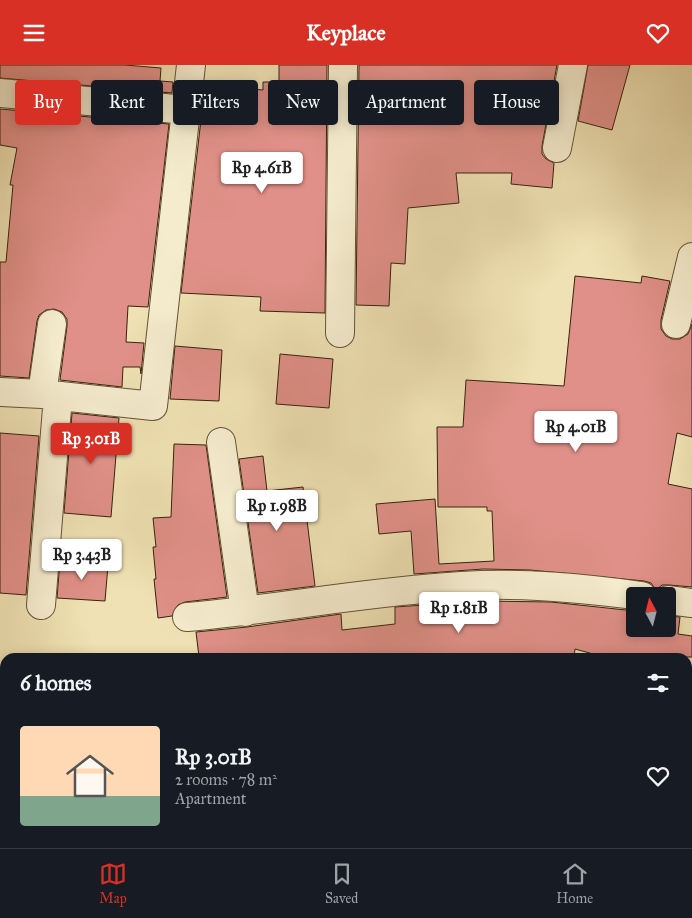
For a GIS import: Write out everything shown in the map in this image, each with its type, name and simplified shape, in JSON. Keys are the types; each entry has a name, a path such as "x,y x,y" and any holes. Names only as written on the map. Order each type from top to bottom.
{"street":[{"path":"189,80 191,65"},
{"path":"340,333 344,65"},
{"path":"557,148 573,65"},
{"path":"0,93 173,109"},
{"path":"0,392 50,395 153,407 184,125"},
{"path":"676,324 692,257"},
{"path":"41,605 52,325"},
{"path":"221,442 245,612"},
{"path":"187,617 245,612 461,586 530,585 626,594"},
{"path":"676,601 692,603"}],"building":[{"path":"0,65 125,65 161,68 160,80 91,80 91,86 81,85 81,80 0,78"},
{"path":"279,65 327,65 327,80 279,80"},
{"path":"359,65 557,65 554,80 474,80 474,125 546,125 542,154 546,159 554,163 552,188 511,184 512,173 456,173 459,203 408,208 405,264 391,263 389,306 356,305 358,125 464,125 464,80 359,80"},
{"path":"588,65 630,65 612,130 578,121"},
{"path":"163,81 173,82 172,93 163,92"},
{"path":"263,82 268,82 268,125 327,125 325,313 260,311 261,297 181,293 200,125 258,125 258,90 263,90"},
{"path":"0,109 15,110 15,125 81,125 81,116 91,117 91,125 169,124 148,307 128,306 126,342 144,343 141,374 140,367 123,367 122,387 60,380 67,319 62,312 54,309 46,310 39,315 29,378 0,376 0,262 6,262 13,185 10,185 17,148 0,145"},
{"path":"575,276 641,283 642,276 670,281 661,320 661,329 666,336 672,339 680,339 688,334 692,324 692,437 677,433 668,484 692,489 692,587 662,585 654,587 651,583 644,581 530,570 483,569 414,574 411,531 379,534 376,504 435,499 439,564 494,561 492,511 487,511 487,507 438,507 437,427 463,427 466,380 564,386"},
{"path":"175,346 222,350 219,401 170,399"},
{"path":"280,354 333,359 329,408 276,404"},
{"path":"72,413 119,418 111,517 64,513"},
{"path":"0,433 39,436 26,595 0,593"},
{"path":"174,444 206,445 227,597 185,602 178,605 172,616 158,618 154,579 156,579 153,547 156,547 153,518 171,517"},
{"path":"263,456 267,491 303,487 315,586 258,593 239,459"},
{"path":"60,561 108,565 105,601 57,598"},
{"path":"484,601 551,602 626,610 626,637 676,637 676,617 680,617 678,634 692,636 692,653 590,653 575,649 574,653 199,653 196,632 341,614 342,630 395,624 395,607"}]}
